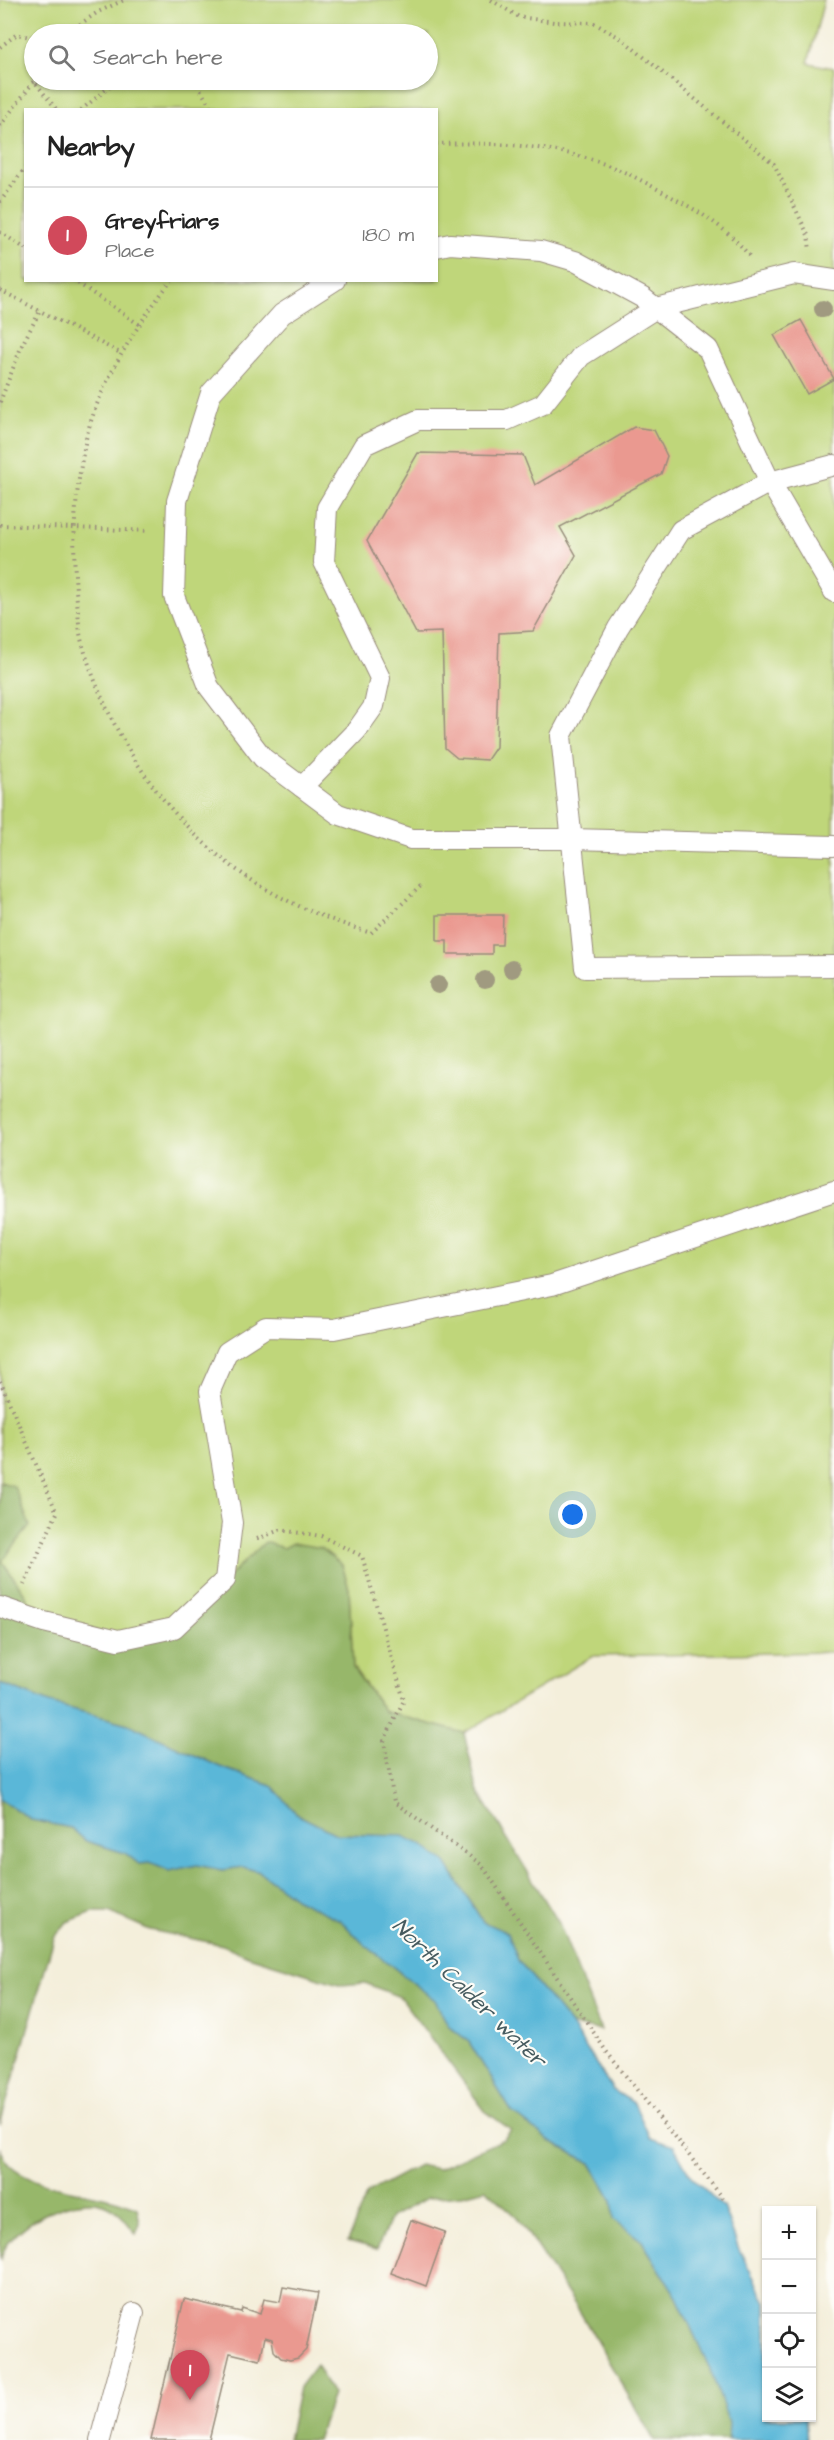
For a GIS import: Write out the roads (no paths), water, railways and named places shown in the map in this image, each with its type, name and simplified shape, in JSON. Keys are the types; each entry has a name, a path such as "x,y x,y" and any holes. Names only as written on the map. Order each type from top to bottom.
{"lane":[{"path":"438,247 450,244 541,251 575,261 643,298 708,349 770,482 834,592"},
{"path":"302,786 357,730 374,706 380,678 324,562 327,508 364,445 417,420 507,420 543,404 581,356 656,308 794,274 825,279"},
{"path":"331,282 282,314 211,393 177,501 174,596 209,687 263,758 338,814 411,839 571,839 834,846"},
{"path":"834,465 770,482 681,530 618,628 561,736 585,968 834,966"},
{"path":"8,1610 44,1622 118,1640 174,1628 225,1580 232,1523 210,1391 227,1352 266,1327 334,1329 552,1285 834,1191"},
{"path":"100,2440 134,2313"}],"water":[{"name":"North Calder water","path":"0,1683 49,1703 128,1724 220,1767 271,1785 298,1815 336,1834 403,1836 422,1845 446,1863 483,1922 508,1933 518,1960 571,2025 613,2090 634,2103 650,2138 674,2146 690,2175 723,2207 738,2247 762,2294 762,2422 805,2422 807,2440 728,2440 729,2423 710,2369 677,2297 642,2241 614,2219 612,2199 591,2163 551,2142 512,2112 469,2042 448,2025 435,2000 364,1944 340,1920 298,1900 260,1872 243,1867 222,1870 197,1865 169,1871 150,1863 139,1864 125,1853 86,1841 71,1828 32,1820 0,1799"}],"place":[{"name":"Greyfriars","path":"190,2400"}]}
